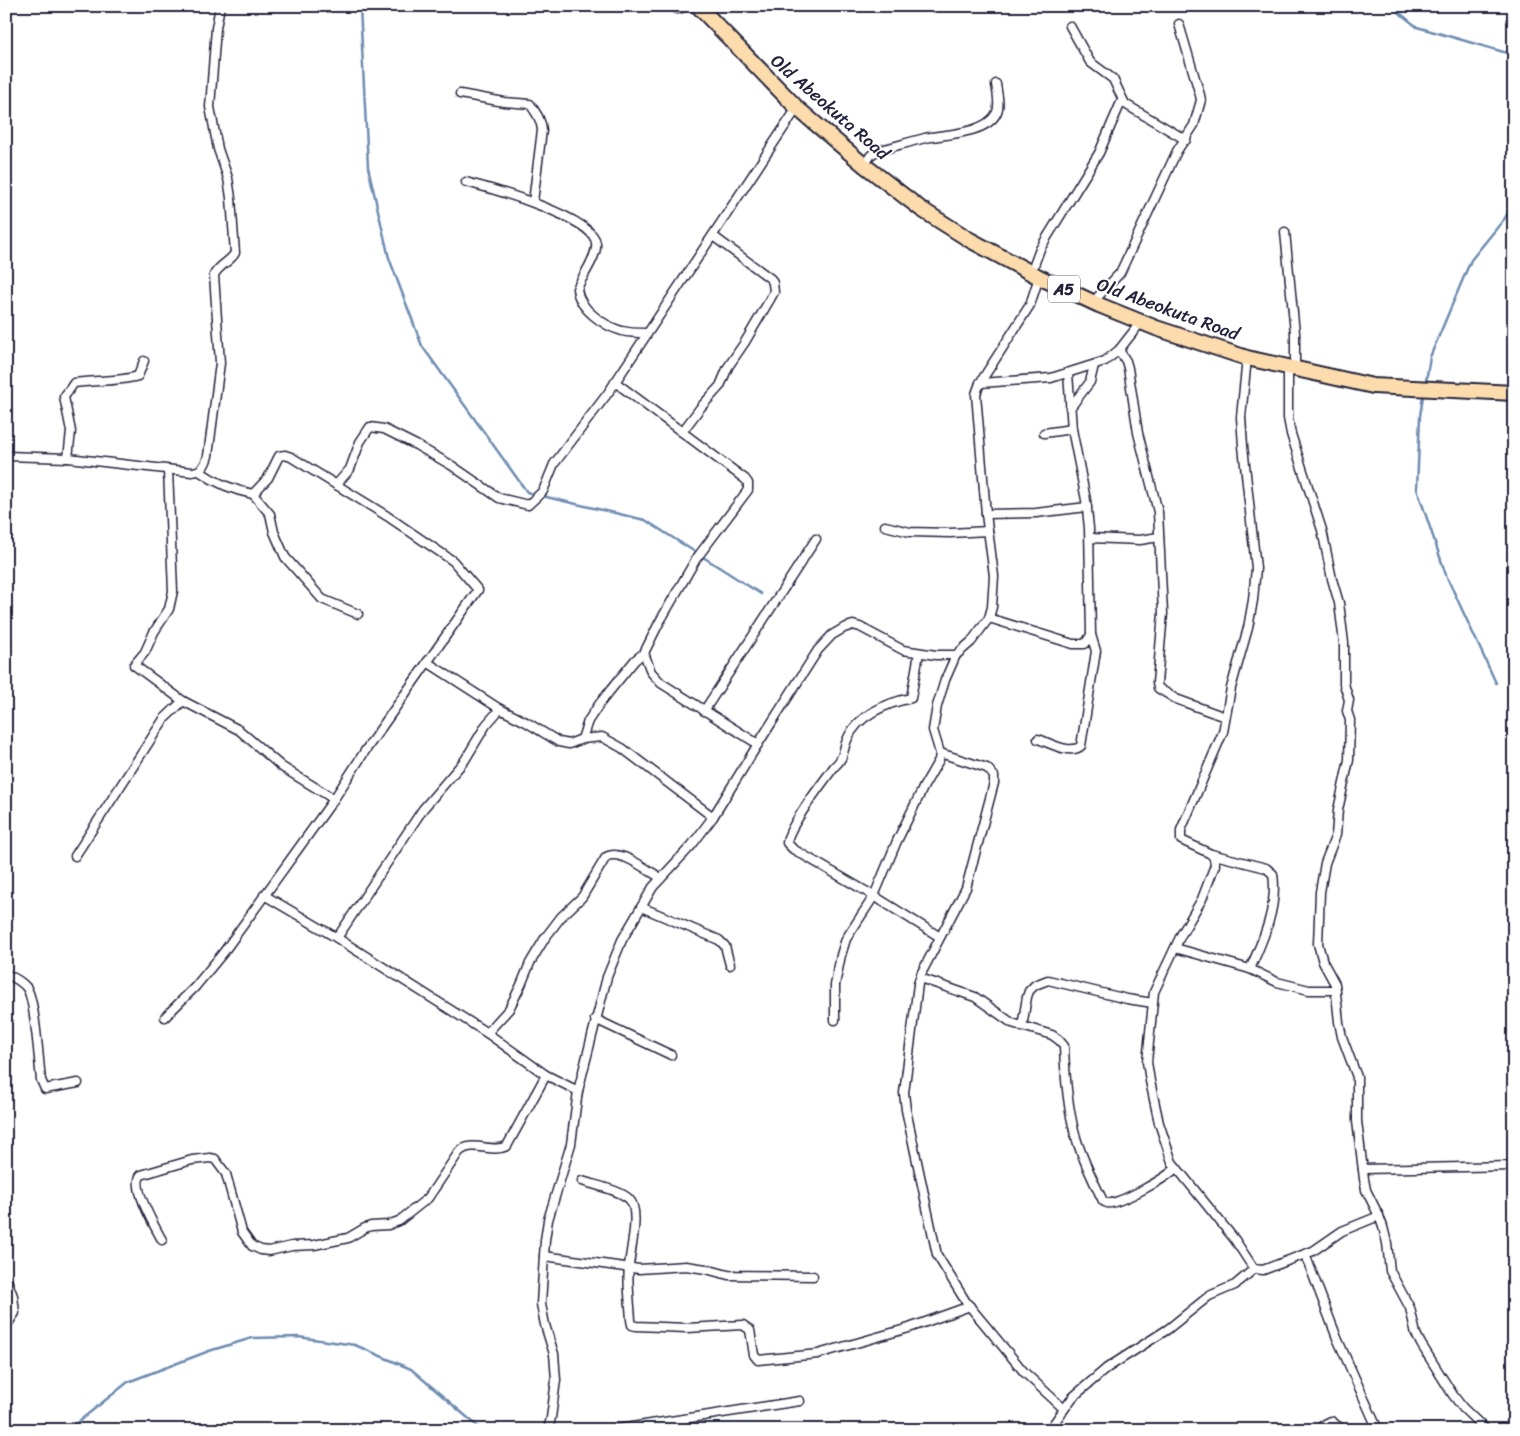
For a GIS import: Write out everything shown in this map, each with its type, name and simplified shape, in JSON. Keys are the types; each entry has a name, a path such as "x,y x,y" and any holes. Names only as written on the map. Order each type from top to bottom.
{"highway":[{"name":"Old Abeokuta Road","path":"698,6 797,108 864,165 921,209 970,240 1035,275 1141,322 1247,358 1373,386 1514,393"}],"street":[{"path":"6,456 68,458 192,472 199,471 204,467 208,456 220,362 214,274 235,253 228,178 218,149 210,108 216,28 220,6"},
{"path":"669,6 678,9 687,6"},
{"path":"1093,302 1120,273 1177,151 1194,126 1201,100 1179,24"},
{"path":"1070,26 1090,62 1113,79 1125,104 1186,140"},
{"path":"864,165 871,155 877,151 926,138 947,136 985,125 996,114 998,108 996,84"},
{"path":"460,94 504,102 530,104 537,114 542,123 542,130 533,202"},
{"path":"834,1020 835,985 841,954 850,934 874,896 897,841 939,760 940,753 933,730 937,706 945,680 956,655 971,642 988,618 992,607 994,576 986,514 976,394 980,383 1030,305 1040,249 1099,153 1122,100"},
{"path":"336,485 350,469 360,442 370,427 384,429 416,445 451,465 499,498 528,505 543,491 554,464 615,382 797,108"},
{"path":"466,182 533,202 579,224 592,234 596,239 595,254 577,289 580,300 589,311 606,325 624,332 647,333"},
{"path":"1285,232 1295,333 1288,418 1291,434 1322,530 1339,603 1344,643 1344,684 1349,700 1347,711 1350,720 1349,760 1338,810 1336,835 1325,863 1320,892 1317,933 1319,953 1336,990 1342,1037 1357,1078 1357,1121 1366,1190 1383,1227 1390,1271 1410,1308 1416,1334 1421,1344 1453,1396 1486,1430"},
{"path":"682,432 720,386 728,367 774,292 771,279 713,236"},
{"path":"980,383 1051,378 1106,361 1118,350 1141,322"},
{"path":"1118,350 1126,361 1128,368 1138,433 1158,512 1163,613 1156,683 1158,688 1176,699 1225,717"},
{"path":"1247,358 1241,416 1242,446 1256,568 1255,580 1248,628 1222,732 1181,830 1181,840 1211,854 1266,868 1273,874 1275,884 1273,904 1267,928 1250,969"},
{"path":"68,458 71,431 64,397 74,383 126,379 138,376 144,361"},
{"path":"1070,408 1090,382 1094,365"},
{"path":"1038,739 1069,750 1081,746 1096,651 1091,636 1090,538 1087,507 1072,429 1068,373"},
{"path":"582,739 588,721 600,703 635,660 644,653 658,623 696,559 748,490 748,483 745,479 615,382"},
{"path":"1069,387 1084,392"},
{"path":"1044,433 1072,429"},
{"path":"165,1017 195,987 223,953 334,798 364,751 478,590 453,562 387,516 291,457 282,455 276,461 268,478 252,494"},
{"path":"168,470 173,591 169,609 154,632 145,652 134,665 183,701 239,730 282,767 334,798"},
{"path":"199,471 211,480 226,487 252,494 270,514 274,532 285,558 322,599 358,614"},
{"path":"986,514 1036,513 1087,507"},
{"path":"884,526 910,532 950,533 988,531"},
{"path":"1090,538 1140,540 1159,537"},
{"path":"704,711 816,539"},
{"path":"988,618 1073,644 1085,644 1091,636"},
{"path":"548,1430 556,1380 554,1354 541,1304 548,1220 572,1144 578,1091 595,1019 622,940 653,887 692,845 713,818 818,650 832,635 853,625 903,650 936,655 956,655"},
{"path":"644,653 651,672 661,683 758,744"},
{"path":"920,653 911,698 888,704 859,722 848,738 842,760 834,767 794,824 787,838 787,843 793,849 940,937"},
{"path":"427,662 500,708 559,742 569,744 582,739 602,736 622,748 713,818"},
{"path":"76,856 164,719 183,701"},
{"path":"337,938 423,809 465,760 486,725 500,708"},
{"path":"940,753 987,768 994,776 994,783 966,888 920,978 904,1093 906,1110 937,1255 970,1306 1024,1372 1064,1409"},
{"path":"1211,854 1215,865 1202,899 1175,948 1154,992 1148,1062 1150,1081 1162,1132 1172,1162 1235,1240 1254,1269"},
{"path":"487,1032 509,1009 530,963 545,938 561,917 582,897 606,857 619,855 660,878"},
{"path":"264,895 337,938 487,1032 546,1076 578,1091"},
{"path":"641,907 719,940 725,946 730,965"},
{"path":"1175,948 1250,969 1277,982 1309,990 1336,990"},
{"path":"6,974 28,988 34,1014 41,1080 45,1089 78,1083"},
{"path":"920,978 975,997 1012,1022 1022,1027 1052,1035 1064,1046 1067,1102 1075,1135 1089,1172 1103,1201 1112,1203 1124,1199 1168,1176 1176,1168"},
{"path":"1022,1027 1027,997 1030,991 1035,985 1048,980 1127,999 1153,1003"},
{"path":"595,1019 671,1055"},
{"path":"162,1240 144,1202 138,1178 141,1175 192,1160 210,1158 219,1163 226,1174 242,1232 252,1246 261,1250 331,1242 348,1238 371,1226 393,1224 428,1198 464,1147 471,1146 494,1150 507,1146 546,1076"},
{"path":"1363,1169 1514,1166"},
{"path":"582,1181 622,1195 629,1199 632,1204 634,1238 628,1267 632,1324 644,1327 687,1328 742,1325 750,1330 754,1355 758,1360 818,1354 909,1328 970,1306"},
{"path":"1049,1430 1080,1391 1107,1368 1168,1329 1215,1292 1235,1285 1254,1269 1263,1270 1305,1254 1342,1230 1379,1216"},
{"path":"1305,1254 1340,1346 1378,1430"},
{"path":"544,1256 639,1269 686,1266 728,1275 813,1276"},
{"path":"6,1277 15,1313 6,1326"},
{"path":"612,1430 800,1401"},
{"path":"1321,1430 1323,1425 1331,1421 1343,1430"}],"waterway":[{"path":"360,6 368,167 389,258 422,346 527,492 536,495"},
{"path":"1391,6 1417,27 1514,55"},
{"path":"1426,381 1430,357 1471,260 1505,218 1514,202"},
{"path":"1423,396 1420,416 1417,489 1446,575 1496,683"},
{"path":"542,496 645,520 761,594"},
{"path":"68,1430 128,1382 209,1351 252,1338 298,1337 355,1345 411,1369 482,1430"}]}
